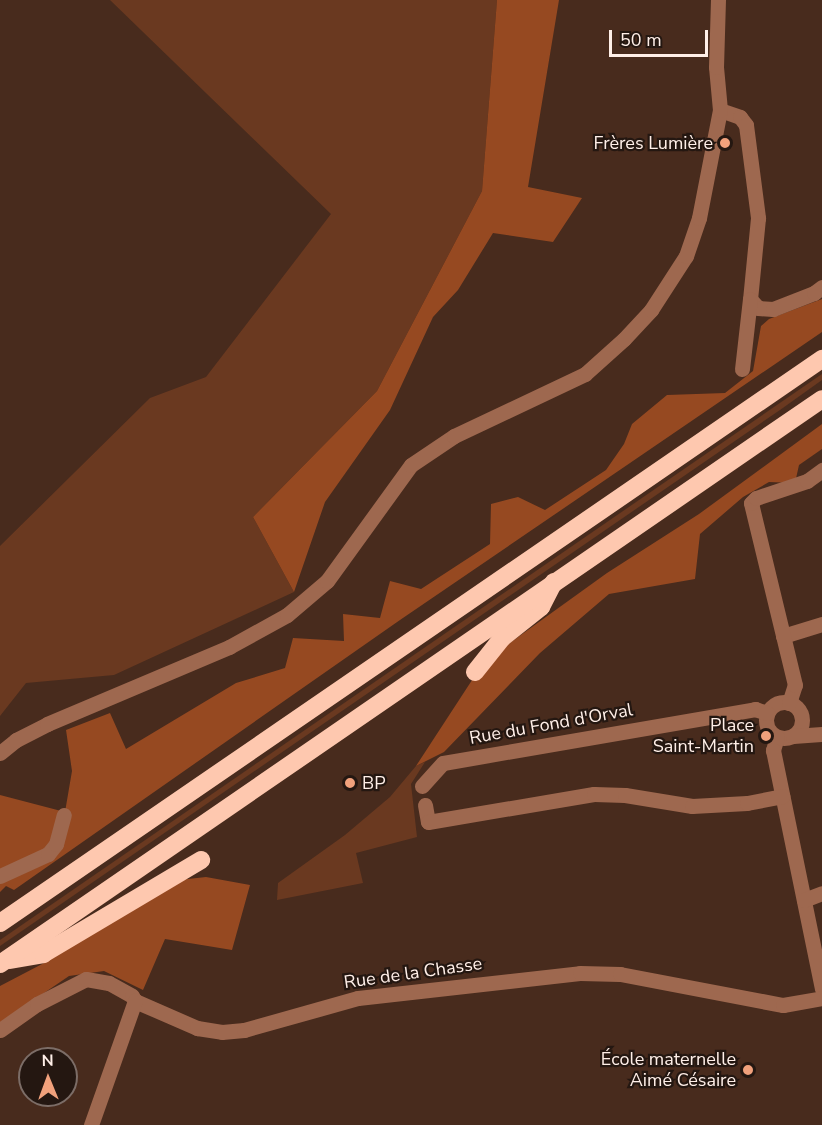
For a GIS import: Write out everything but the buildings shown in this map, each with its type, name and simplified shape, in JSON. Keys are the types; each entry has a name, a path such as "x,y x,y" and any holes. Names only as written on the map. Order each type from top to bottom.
{"highway":[{"path":"0,923 822,359"},
{"path":"1,963 556,579 822,399"},
{"path":"475,672 502,638 541,607 556,579"},
{"path":"1,963 43,954 201,860"}],"street":[{"path":"0,753 16,740 47,724 235,643 287,615 327,581 411,465 454,436 585,374 624,339 651,310 686,256 699,218 720,110 716,58 718,0"},
{"path":"720,110 740,117 747,131 758,226 742,369"},
{"path":"750,299 758,308 773,309 814,293 822,287"},
{"path":"789,703 795,685 751,503 756,498 807,481 822,471"},
{"path":"783,636 822,624"},
{"path":"0,745 13,734 40,720 228,639 235,643"},
{"path":"777,737 766,726 767,713 777,704 789,703 801,713 797,731"},
{"name":"Rue du Fond d'Orval","path":"422,786 443,763 755,709 767,713"},
{"path":"777,737 797,731 822,734"},
{"path":"777,737 773,750 822,989"},
{"path":"425,806 428,822 602,794 692,806 747,803 782,796"},
{"path":"0,876 48,855 56,844 64,815"},
{"path":"804,900 822,893"},
{"name":"Rue de la Chasse","path":"0,1030 38,1004 86,979 109,983 132,996 135,1001 197,1028 222,1032 244,1030 358,998 580,973 620,974 783,1005 822,998"},
{"path":"91,1125 135,1001"}],"shaded area":[{"path":"110,0 497,0 482,191 377,391 253,517 294,592 114,675 26,683 0,716 0,546 150,398 206,377 331,214"},
{"path":"497,0 559,0 528,187 582,198 553,242 493,233 458,290 433,317 390,410 325,502 294,592 253,517 377,391 482,191"},
{"path":"822,299 822,332 400,620 14,890 6,886 0,892 0,795 65,812 72,771 66,730 110,713 126,749 236,683 285,668 293,638 344,641 343,614 380,618 390,581 421,589 490,544 491,504 518,497 545,510 606,470 624,444 632,424 667,395 725,393 753,371 761,326 769,319"},
{"path":"822,374 822,380 780,410 0,946 0,940"},
{"path":"822,424 822,449 799,465 795,483 769,482 743,497 700,534 695,579 609,594 540,653 444,752 416,766 476,674 507,645 607,573 699,514"},
{"path":"425,762 411,784 417,837 356,853 363,883 277,900 278,883 345,835 390,797 416,766"},
{"path":"206,877 250,885 232,950 165,939 143,990 104,971 69,976 0,1023 0,986 44,963 81,937 179,880"}],"place":[{"name":"Frères Lumière","path":"725,143"},
{"name":"Place Saint-Martin","path":"766,736"},
{"name":"BP","path":"350,783"},
{"name":"École maternelle Aimé Césaire","path":"748,1070"}]}
